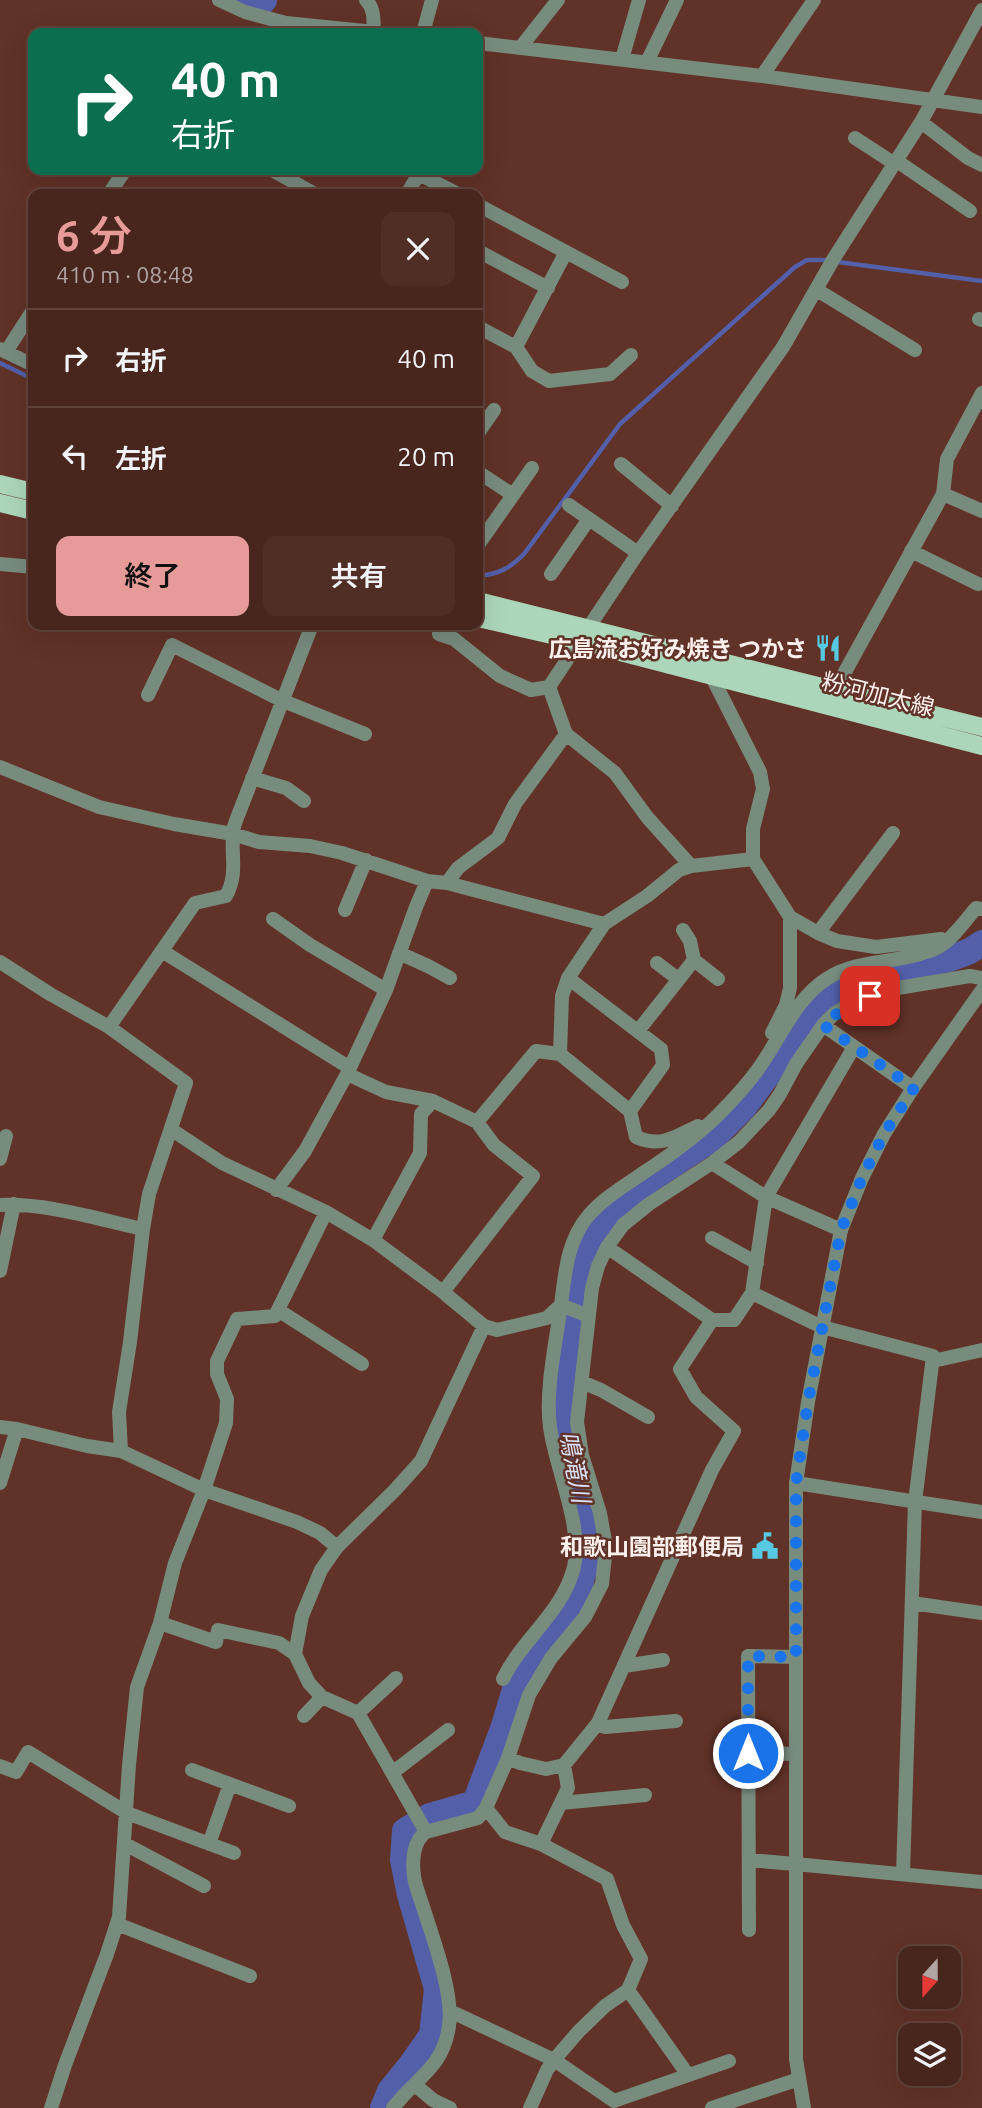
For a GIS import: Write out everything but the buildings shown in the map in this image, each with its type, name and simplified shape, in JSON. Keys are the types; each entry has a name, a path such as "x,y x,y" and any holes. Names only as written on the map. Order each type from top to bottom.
{"main road":[{"path":"0,484 28,491"},
{"path":"0,502 28,510"},
{"name":"粉河加太線","path":"483,603 712,677 982,727"},
{"name":"粉河加太線","path":"483,619 583,635 834,699 982,746"}],"street":[{"path":"219,0 286,28"},
{"path":"366,0 371,5 378,28"},
{"path":"424,28 432,0"},
{"path":"520,48 558,0"},
{"path":"622,59 639,0"},
{"path":"647,62 677,0"},
{"path":"762,76 814,0"},
{"path":"549,688 638,553 783,348 832,263 935,99 982,10"},
{"path":"483,44 762,76 982,107"},
{"path":"921,122 968,158 982,164"},
{"path":"855,138 970,211"},
{"path":"281,175 306,189"},
{"path":"425,175 449,189"},
{"path":"483,208 622,282"},
{"path":"516,347 566,252"},
{"path":"483,254 548,288"},
{"path":"817,290 915,350"},
{"path":"28,317 3,350 28,362"},
{"path":"483,330 516,347 532,370 549,381 610,374 631,355"},
{"path":"834,699 943,494 947,459 982,393"},
{"path":"483,426 494,410"},
{"path":"621,464 672,506"},
{"path":"483,538 532,468"},
{"path":"483,475 513,495"},
{"path":"943,494 982,512"},
{"path":"569,505 638,553"},
{"path":"551,574 589,519"},
{"path":"911,551 978,584"},
{"path":"0,564 28,567"},
{"path":"109,1027 195,903 226,897 231,888 233,834 237,818 310,630"},
{"path":"439,634 454,639 500,676 531,690 549,688"},
{"path":"148,695 172,645 281,699 365,734"},
{"path":"712,677 760,772 763,789 753,829 753,859 790,916 837,941 876,947 949,938"},
{"path":"549,688 566,734 615,773 647,817 691,866"},
{"path":"447,883 458,868 498,838 515,804 566,734"},
{"path":"0,767 99,807 233,834 259,842 310,846 342,853 428,881 447,883 604,924"},
{"path":"252,778 286,788 304,801"},
{"path":"818,933 893,833"},
{"path":"560,1054 562,996 568,978 604,924 647,896 679,870 691,866 753,859"},
{"path":"345,909 366,860"},
{"path":"276,1190 305,1151 348,1071 386,990 428,881"},
{"path":"503,1679 517,1654 558,1603 567,1588 574,1567 576,1549 573,1522 557,1463 549,1405 566,1264 573,1242 587,1217 607,1198 680,1149 715,1118 763,1063 796,1010 813,990 828,978 851,968 939,948 976,908 982,909"},
{"path":"748,1082 786,1005 790,988 790,916"},
{"path":"273,919 310,945 386,990"},
{"path":"683,930 690,941 694,960 718,979"},
{"path":"162,951 348,1071 386,1092 433,1101 477,1122 494,1144 533,1176 443,1292"},
{"path":"399,953 450,978"},
{"path":"638,1031 694,960"},
{"path":"0,962 109,1027 186,1083 149,1194 119,1412 121,1451"},
{"path":"657,963 678,979"},
{"path":"421,1824 478,1818 486,1808 508,1758 530,1695 551,1658 585,1618 602,1584 606,1547 600,1513 582,1455 577,1422 585,1315 598,1266 607,1247 631,1217 739,1142 769,1110 823,1025 849,1004 892,989 970,976 982,978"},
{"path":"568,978 661,1049 663,1065 630,1111"},
{"path":"804,2108 796,2059 796,1483 841,1230 884,1134 982,990"},
{"path":"823,1025 914,1088"},
{"path":"607,1247 712,1320 734,1321 752,1293 766,1196 854,1047"},
{"path":"477,1122 536,1051 560,1054 630,1111 636,1137 643,1140 663,1143 715,1118"},
{"path":"373,1240 420,1153 421,1114 433,1101"},
{"path":"172,1130 222,1163 326,1212 373,1240 484,1326 497,1330 547,1318 563,1306"},
{"path":"0,1159 6,1136"},
{"path":"712,1163 766,1196 841,1230"},
{"path":"0,1271 7,1204 69,1212 143,1229"},
{"path":"51,2108 119,1917 137,1687 160,1623 175,1563 204,1490 226,1423 227,1399 216,1374 217,1362 237,1319 275,1316 326,1212"},
{"path":"712,1238 757,1263"},
{"path":"752,1293 822,1326 933,1356 915,1502 903,1874"},
{"path":"563,1306 585,1315"},
{"path":"278,1310 362,1364"},
{"path":"508,1758 546,1769 564,1765 598,1723 712,1470 734,1431 696,1397 680,1369 712,1320"},
{"path":"295,1654 302,1616 321,1570 337,1547 421,1461 484,1326"},
{"path":"933,1361 982,1350"},
{"path":"582,1382 648,1417"},
{"path":"0,1427 121,1451 204,1490 297,1522 337,1547"},
{"path":"0,1483 17,1429"},
{"path":"796,1483 982,1512"},
{"path":"912,1603 982,1613"},
{"path":"160,1623 216,1642 218,1630 279,1643 295,1654 309,1683 322,1697 358,1713 421,1824 415,1847 414,1877 448,1995 450,2026 443,2051 433,2067 393,2108"},
{"path":"749,1930 748,1656 796,1657"},
{"path":"624,1665 663,1660"},
{"path":"358,1713 396,1678"},
{"path":"304,1716 322,1697"},
{"path":"598,1723 605,1727 676,1721"},
{"path":"392,1773 448,1730"},
{"path":"0,1766 16,1772 27,1752 127,1813 234,1853"},
{"path":"748,1753 795,1755"},
{"path":"541,1844 568,1788 564,1765"},
{"path":"192,1770 289,1806"},
{"path":"209,1844 230,1784"},
{"path":"561,1803 645,1795"},
{"path":"486,1808 505,1832 541,1844 607,1879 622,1925 641,1959 628,1990 605,2006 554,2060 530,2108"},
{"path":"125,1844 204,1886"},
{"path":"749,1860 982,1882"},
{"path":"117,1924 250,1976"},
{"path":"628,1990 688,2075"},
{"path":"450,2011 554,2060 614,2101 729,2061"},
{"path":"712,2108 799,2079"},
{"path":"415,2085 433,2100 450,2108"}],"waterway":[{"path":"247,0 259,6 264,0"},
{"path":"483,575 503,570 524,554 620,424 795,267 807,260 823,260 982,281"},
{"path":"0,363 28,377"},
{"name":"鳴滝川","path":"383,2108 390,2091 432,2035 437,1989 410,1895 403,1860 405,1831 430,1816 475,1803 504,1726 518,1679 578,1592 585,1567 590,1536 565,1437 567,1381 576,1293 585,1254 595,1234 623,1203 651,1179 713,1138 744,1107 818,1007 838,991 867,976 949,959 982,943"}],"place":[{"name":"広島流お好み焼き つかさ","path":"828,648"},
{"name":"和歌山園部郵便局","path":"765,1546"}],"route":[{"path":"748,1753 748,1656 796,1657 796,1483 808,1402 841,1230 884,1134 914,1088 823,1025 849,1004 870,996"}]}
